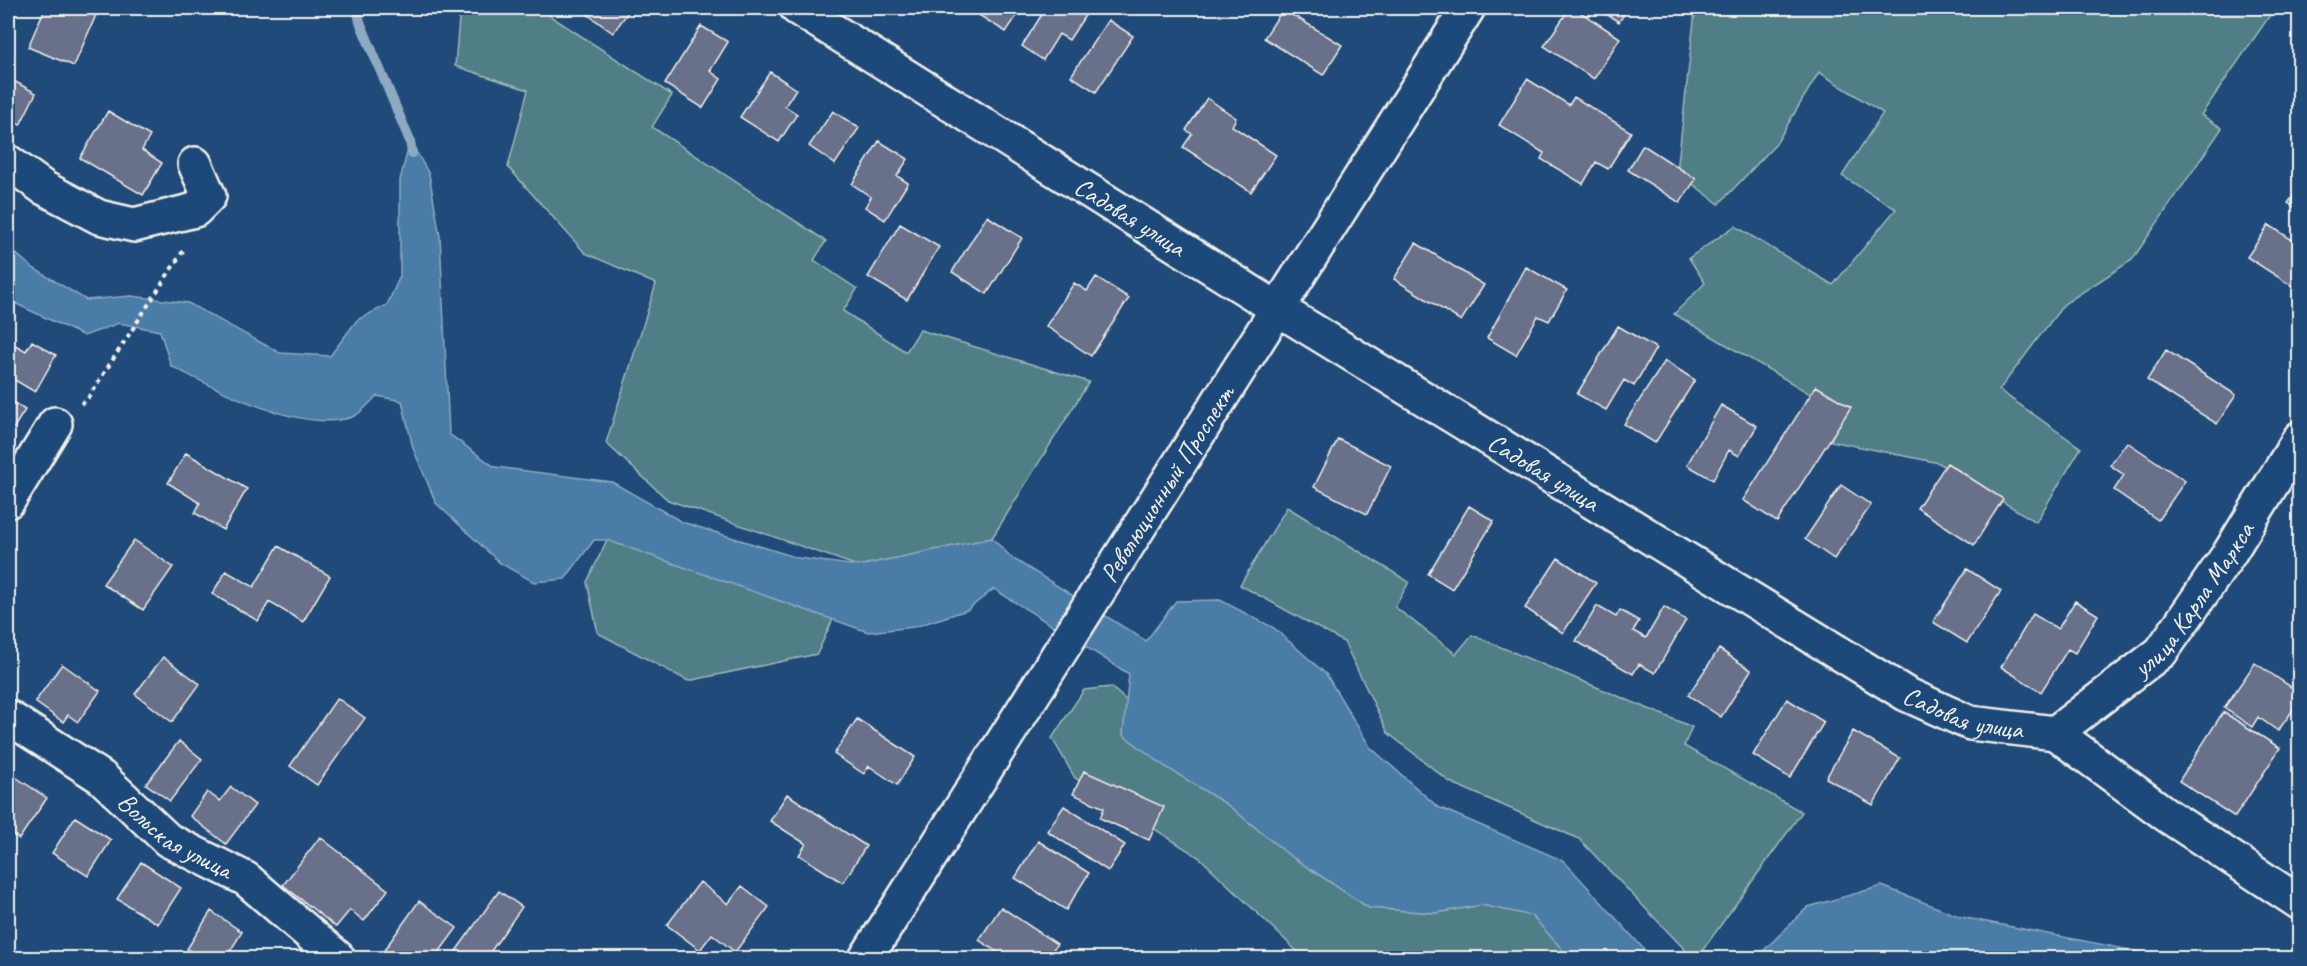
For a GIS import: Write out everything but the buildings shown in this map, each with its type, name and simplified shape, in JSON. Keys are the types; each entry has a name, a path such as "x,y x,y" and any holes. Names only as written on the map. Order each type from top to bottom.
{"street":[{"name":"Садовая улица","path":"797,8 1278,309 1906,694 1970,723 2055,732 2168,816 2300,903"},
{"name":"Революционный Проспект","path":"866,958 1468,8"},
{"path":"8,162 44,188 99,217 134,225 195,210 209,196 195,164"},
{"path":"8,501 55,424"},
{"name":"улица Карла Маркса","path":"2055,732 2161,652 2229,554 2300,438"},
{"name":"Вольская улица","path":"8,717 101,777 168,840 246,879 338,958"}],"path":[{"path":"55,424 88,398 186,246"}],"green space":[{"path":"460,8 538,8 672,95 652,127 826,241 814,260 857,289 843,311 906,352 920,330 1089,382 992,538 858,566 668,500 606,443 656,284 585,253 508,167 528,90 455,66"},
{"path":"1691,8 2275,8 2201,115 2222,128 2132,260 2064,304 1999,390 2081,448 2036,522 1939,463 1831,441 1841,412 1674,314 1705,283 1689,258 1735,226 1833,285 1896,209 1842,176 1883,113 1819,72 1776,144 1719,204 1677,172 1695,11"},
{"path":"1287,507 1409,582 1395,607 1456,654 1472,635 1692,727 1684,746 1802,812 1697,958 1693,958 1579,839 1450,782 1388,733 1344,642 1240,585"},
{"path":"607,540 833,619 817,654 688,681 598,633 587,582"},
{"path":"1111,687 1127,701 1123,735 1166,767 1228,805 1289,855 1369,908 1436,913 1482,905 1532,915 1570,958 1304,958 1200,858 1075,778 1052,738 1084,690"}],"water":[{"path":"410,141 429,174 440,236 449,434 495,467 612,482 682,522 798,558 858,566 992,538 1012,558 1146,641 1176,601 1220,600 1274,628 1326,674 1370,747 1438,807 1564,861 1652,958 1570,958 1532,916 1482,905 1436,913 1369,908 1289,855 1228,805 1166,767 1123,735 1129,674 994,589 967,610 914,627 868,632 607,540 594,540 565,579 534,582 500,563 436,503 413,448 402,401 377,396 362,411 352,417 331,421 284,414 235,397 171,366 160,331 119,323 84,336 8,300 8,247 33,268 86,300 131,296 188,303 280,353 330,356 357,320 387,305 400,276 400,180"},
{"path":"1882,886 1961,917 2171,958 1756,958 1808,907"}],"waterway":[{"path":"357,8 360,22 410,141 412,153"}]}
